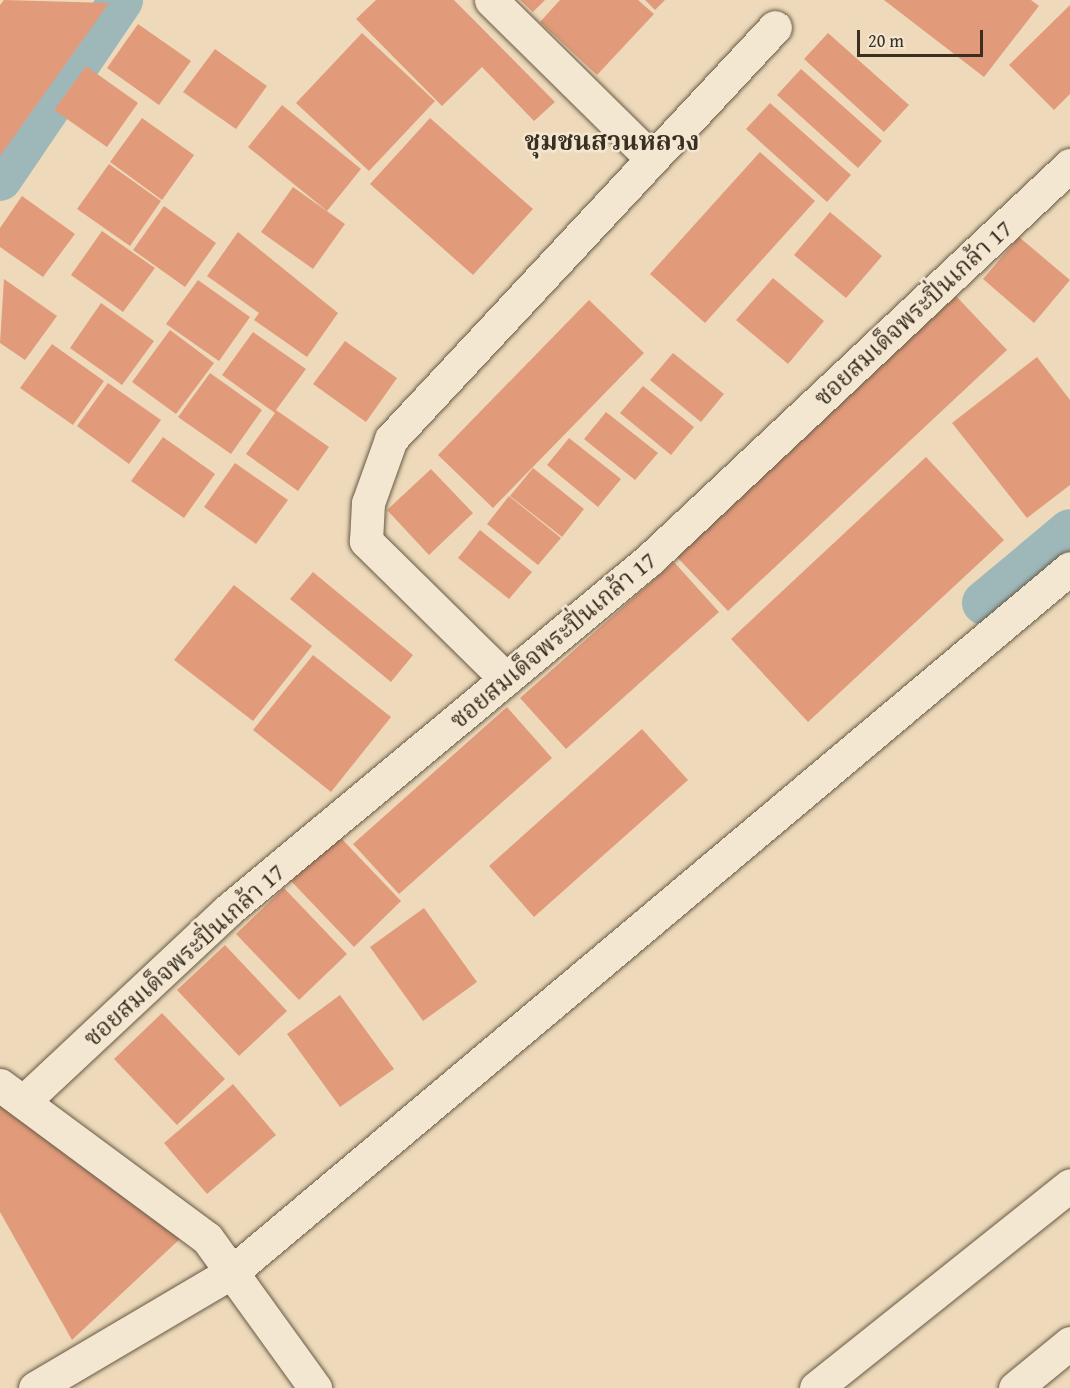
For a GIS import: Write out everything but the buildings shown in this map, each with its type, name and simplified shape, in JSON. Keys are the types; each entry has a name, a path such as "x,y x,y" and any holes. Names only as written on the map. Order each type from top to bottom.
{"street":[{"path":"491,0 649,156"},
{"path":"506,680 366,541 368,503 392,439 649,156 775,27"},
{"name":"ซอยสมเด็จพระปิ่นเกล้า 17","path":"315,1388 207,1238 12,1093 650,559 1070,165"},
{"path":"35,1388 232,1272 1070,568"},
{"path":"816,1388 1070,1185"},
{"path":"1015,1388 1070,1343"}],"waterway":[{"path":"0,179 121,0"},
{"path":"984,603 1070,531"}],"district":[{"name":"ชุมชนสวนหลวง","path":"612,141"}]}
